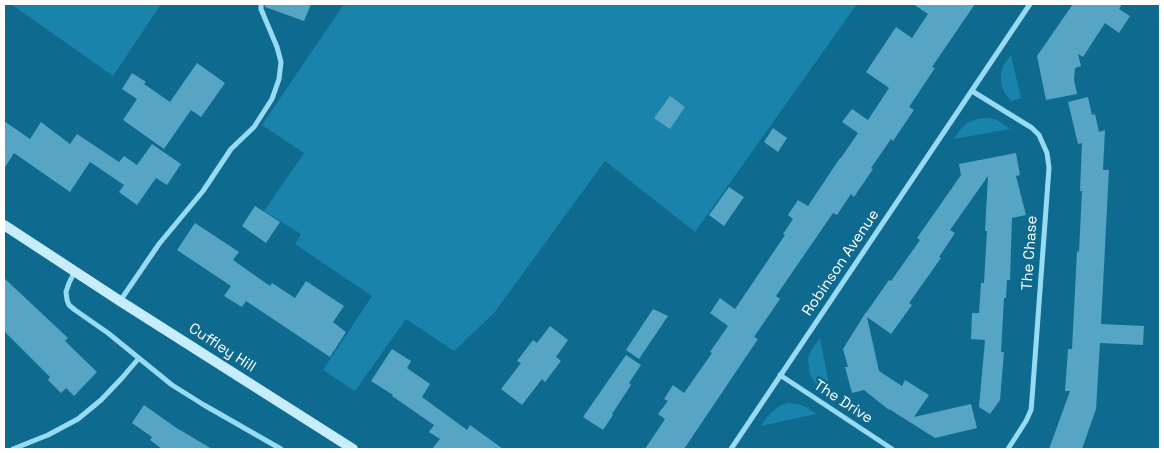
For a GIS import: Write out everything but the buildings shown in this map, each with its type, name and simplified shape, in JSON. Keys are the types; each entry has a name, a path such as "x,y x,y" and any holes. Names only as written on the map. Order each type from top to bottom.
{"main road":[{"name":"Cuffley Hill","path":"4,225 353,449"}],"street":[{"path":"120,301 159,244 203,191 231,149 254,127 272,99 280,79 281,62 277,47 261,9 261,4"},
{"name":"Robinson Avenue","path":"731,449 1030,4"},
{"name":"The Chase","path":"972,91 1032,128 1039,135 1047,153 1049,168 1032,400 1026,421 1008,449"},
{"path":"76,272 66,292 67,300 75,310 108,333 172,384 204,405 281,449"},
{"path":"13,449 48,435 78,419 101,400 139,358"},
{"name":"The Drive","path":"780,376 892,449"}],"shaded area":[{"path":"11,4 161,4 113,76"},
{"path":"344,4 857,4 695,232 605,161 494,313 454,351 406,319 355,391 323,370 372,296 295,244 301,234 264,211 304,153 262,125"},
{"path":"1011,55 1021,98 1011,101 1004,92 1001,74 1003,66"},
{"path":"982,118 997,120 1010,129 954,139 967,123"},
{"path":"820,338 831,395 821,389 810,375 808,358"},
{"path":"788,403 806,407 816,414 761,426 773,411 781,405"}]}
